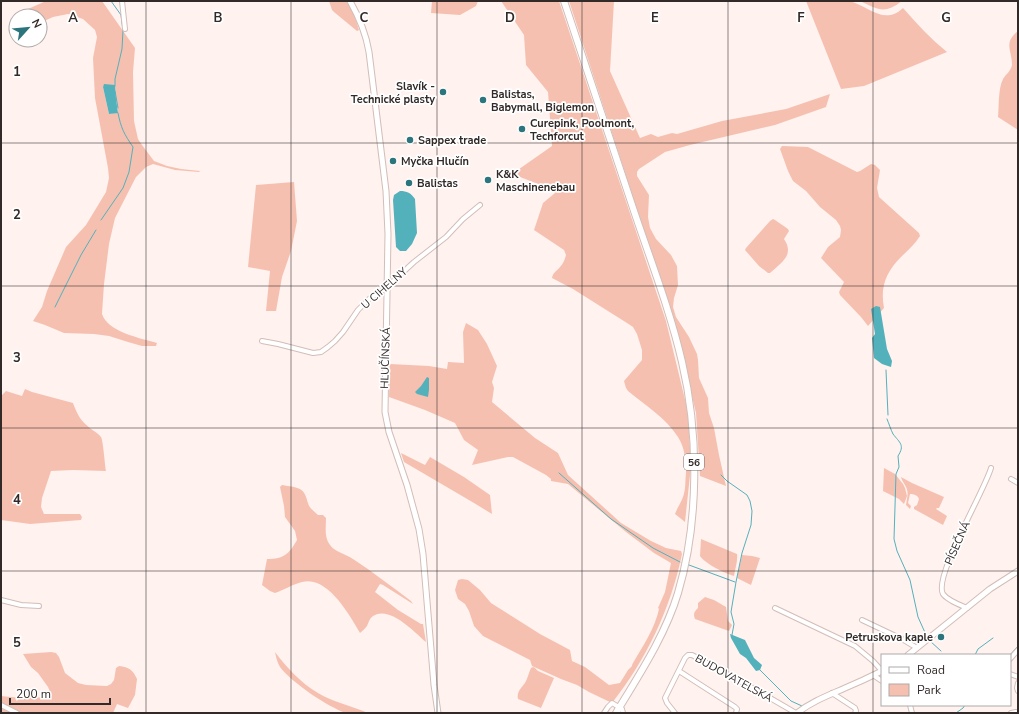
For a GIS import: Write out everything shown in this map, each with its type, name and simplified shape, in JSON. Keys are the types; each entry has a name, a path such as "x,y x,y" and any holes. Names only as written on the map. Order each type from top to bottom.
{"main road":[{"name":"56","path":"564,1 676,338 685,376 693,444 693,499 690,532 682,580 663,632 620,711"}],"street":[{"path":"122,1 125,29"},
{"name":"HLUČÍNSKÁ","path":"350,1 363,29 371,60 388,216 385,412 388,432 407,485 419,529 423,554 434,685 438,713"},
{"name":"U CIHELNY","path":"262,341 313,353 321,352 335,341 364,304 374,295 387,287 480,205"},
{"name":"PÍSEČNÁ","path":"967,608 947,598 941,590 941,585 946,567 991,468"},
{"path":"1011,479 1018,483"},
{"path":"909,654 990,589 1018,571"},
{"path":"1,600 21,605 39,606"},
{"path":"775,608 855,646 873,660 881,670"},
{"path":"862,620 918,648"},
{"path":"1011,658 1018,650"},
{"name":"BUDOVATELSKÁ","path":"675,713 667,704 665,698 685,658 692,654 797,713"},
{"name":"BUDOVATELSKÁ","path":"678,671 735,707 736,713"},
{"path":"797,713 832,693 881,671"},
{"path":"873,675 881,680"},
{"path":"1018,683 1018,690"},
{"path":"832,693 855,708 855,713"},
{"path":"604,713 612,703 620,711"},
{"path":"1,706 17,713"},
{"path":"1011,713 1018,713"}],"green space":[{"path":"46,1 102,1 135,48 133,72 134,121 138,139 154,161 167,166 200,171 175,170 153,164 146,167 136,177 115,218 109,244 102,314 105,320 118,330 157,343 156,346 142,346 109,336 64,333 33,321 42,307 47,291 66,247 86,225 106,192 109,178 95,98 93,58 97,37 95,30 83,19 68,14 48,19 48,8 30,8","holes":["104,85 115,85 118,112 109,114 103,87"]},
{"path":"329,1 346,1 353,11 359,30 357,31 334,12"},
{"path":"432,1 478,1 476,6 460,15 431,13"},
{"path":"501,1 559,1 666,321 688,412 691,466 685,522 675,514 685,491 686,473 684,450 678,437 668,424 628,391 624,381 642,360 642,350 637,334 633,327 627,323 573,289 552,278 554,273 562,264 566,255 564,250 534,230 543,203 555,193 549,188 512,174 552,146 548,92 526,65 524,35"},
{"path":"569,1 614,1 610,71 640,138 651,134 658,137 672,133 677,134 722,121 786,109 830,94 826,107 775,125 665,152 639,169 637,172 637,176 649,195 648,217 650,228 656,239 671,255 677,266 678,285 673,307 676,317 689,337 697,354 699,378 708,398 709,413 714,428 726,486 700,476 696,413 675,326"},
{"path":"806,1 848,1 883,15 896,13 903,8 935,42 947,52 864,86 841,89"},
{"path":"860,1 902,1 890,8 881,9"},
{"path":"1018,31 1018,130 998,117 1001,83 1011,69 1012,65 1009,47 1013,35"},
{"path":"782,146 808,147 857,172 871,164 875,165 880,170 877,188 879,197 919,233 920,236 918,239 891,268 885,280 883,293 884,308 868,326 840,295 839,292 844,282 821,258 828,247 840,237 840,226 836,220 820,207 806,191 793,181 780,149"},
{"path":"294,182 297,221 291,251 282,277 276,311 266,311 270,271 248,267 256,185"},
{"path":"773,219 789,231 784,239 788,250 782,262 770,273 768,273 759,266 745,250"},
{"path":"466,323 478,330 487,344 497,366 492,382 494,388 492,402 535,438 558,453 568,475 621,523 666,548 681,551 682,554 671,594 656,633 636,669 612,703 577,685 532,666 530,660 483,636 474,626 465,604 458,599 455,590 458,580 468,580 480,590 491,603 540,634 570,650 572,661 585,667 609,685 620,683 632,666 648,637 655,623 658,608 665,592 671,563 654,553 626,532 568,484 551,481 551,479 546,475 513,457 472,465 478,450 464,440 455,423 389,397 390,364 429,366 447,369 448,362 464,363 463,332"},
{"path":"25,389 73,403 82,420 101,437 106,471 51,471 42,498 41,507 44,514 80,514 82,517 81,520 30,524 1,520 1,396 6,391 22,396"},
{"path":"401,453 425,465 430,457 464,477 490,495 492,514 404,462"},
{"path":"884,468 895,474 903,484 907,496 904,504 899,499 883,491"},
{"path":"901,477 944,497 939,508 936,509 947,516 943,525 914,509 919,499 917,496 910,494 908,503 911,506 910,509 906,505 908,496 906,487"},
{"path":"282,485 300,489 305,493 311,508 318,515 323,515 326,518 326,535 328,542 332,547 375,574 411,601 413,604 380,584 375,592 398,610 423,624 426,642 408,626 387,614 373,616 360,633 350,616 336,598 320,584 311,581 302,582 275,593 262,585 267,559 282,557 291,549 297,540 295,531 285,517 280,487"},
{"path":"701,539 737,554 734,576 716,568 702,559 700,556"},
{"path":"742,555 760,558 751,585 737,578"},
{"path":"705,597 726,607 728,621 732,625 729,631 695,619 694,613 698,608 698,603"},
{"path":"275,652 295,675 318,693 368,713 346,713 320,700 301,687 285,673 279,665"},
{"path":"56,653 59,657 65,673 78,683 86,685 107,686 114,680 116,668 119,666 130,670 134,673 137,679 135,695 128,708 117,704 113,713 1,713 1,696 39,698 52,696 48,687 38,673 31,667 23,654"},
{"path":"533,667 538,671 554,678 541,708 518,699 519,691 526,681 531,668"}],"water":[{"path":"104,84 115,85 118,113 109,114 103,87"},
{"path":"400,191 409,193 415,199 417,233 412,244 406,251 400,251 396,247 393,200 394,195"},
{"path":"876,306 880,307 887,349 892,361 891,367 882,364 874,358 872,338 875,334 871,309"},
{"path":"427,377 429,378 428,397 415,392"},
{"path":"730,634 745,640 754,658 762,665 760,670 756,671 746,658 740,654"}],"waterway":[{"path":"111,1 121,15 123,30 122,49 115,79 115,86"},
{"path":"115,91 118,108"},
{"path":"101,220 123,188 129,172 133,147 123,131 118,113"},
{"path":"55,307 81,255 96,230"},
{"path":"886,370 888,415"},
{"path":"887,419 893,434 901,444 901,449 898,456 899,467 896,474 894,539 897,551 910,580 918,617 927,637"},
{"path":"559,473 611,519 653,548 680,562"},
{"path":"721,475 747,495 752,511 751,525 742,553 731,612 734,624 732,635"},
{"path":"689,565 735,582"},
{"path":"976,654 978,649 993,638"},
{"path":"930,641 941,651"},
{"path":"1011,654 1018,646"},
{"path":"759,669 791,701 802,706"},
{"path":"956,713 964,706"}],"place":[{"name":"Slavík - Technické plasty","path":"443,92"},
{"name":"Balistas, Babymall, Biglemon","path":"483,100"},
{"name":"Curepink, Poolmont, Techforcut","path":"522,129"},
{"name":"Sappex trade","path":"410,140"},
{"name":"Myčka Hlučín","path":"393,161"},
{"name":"K&K Maschinenebau","path":"488,180"},
{"name":"Balistas","path":"409,183"},
{"name":"Petruskova kaple","path":"941,637"}]}
